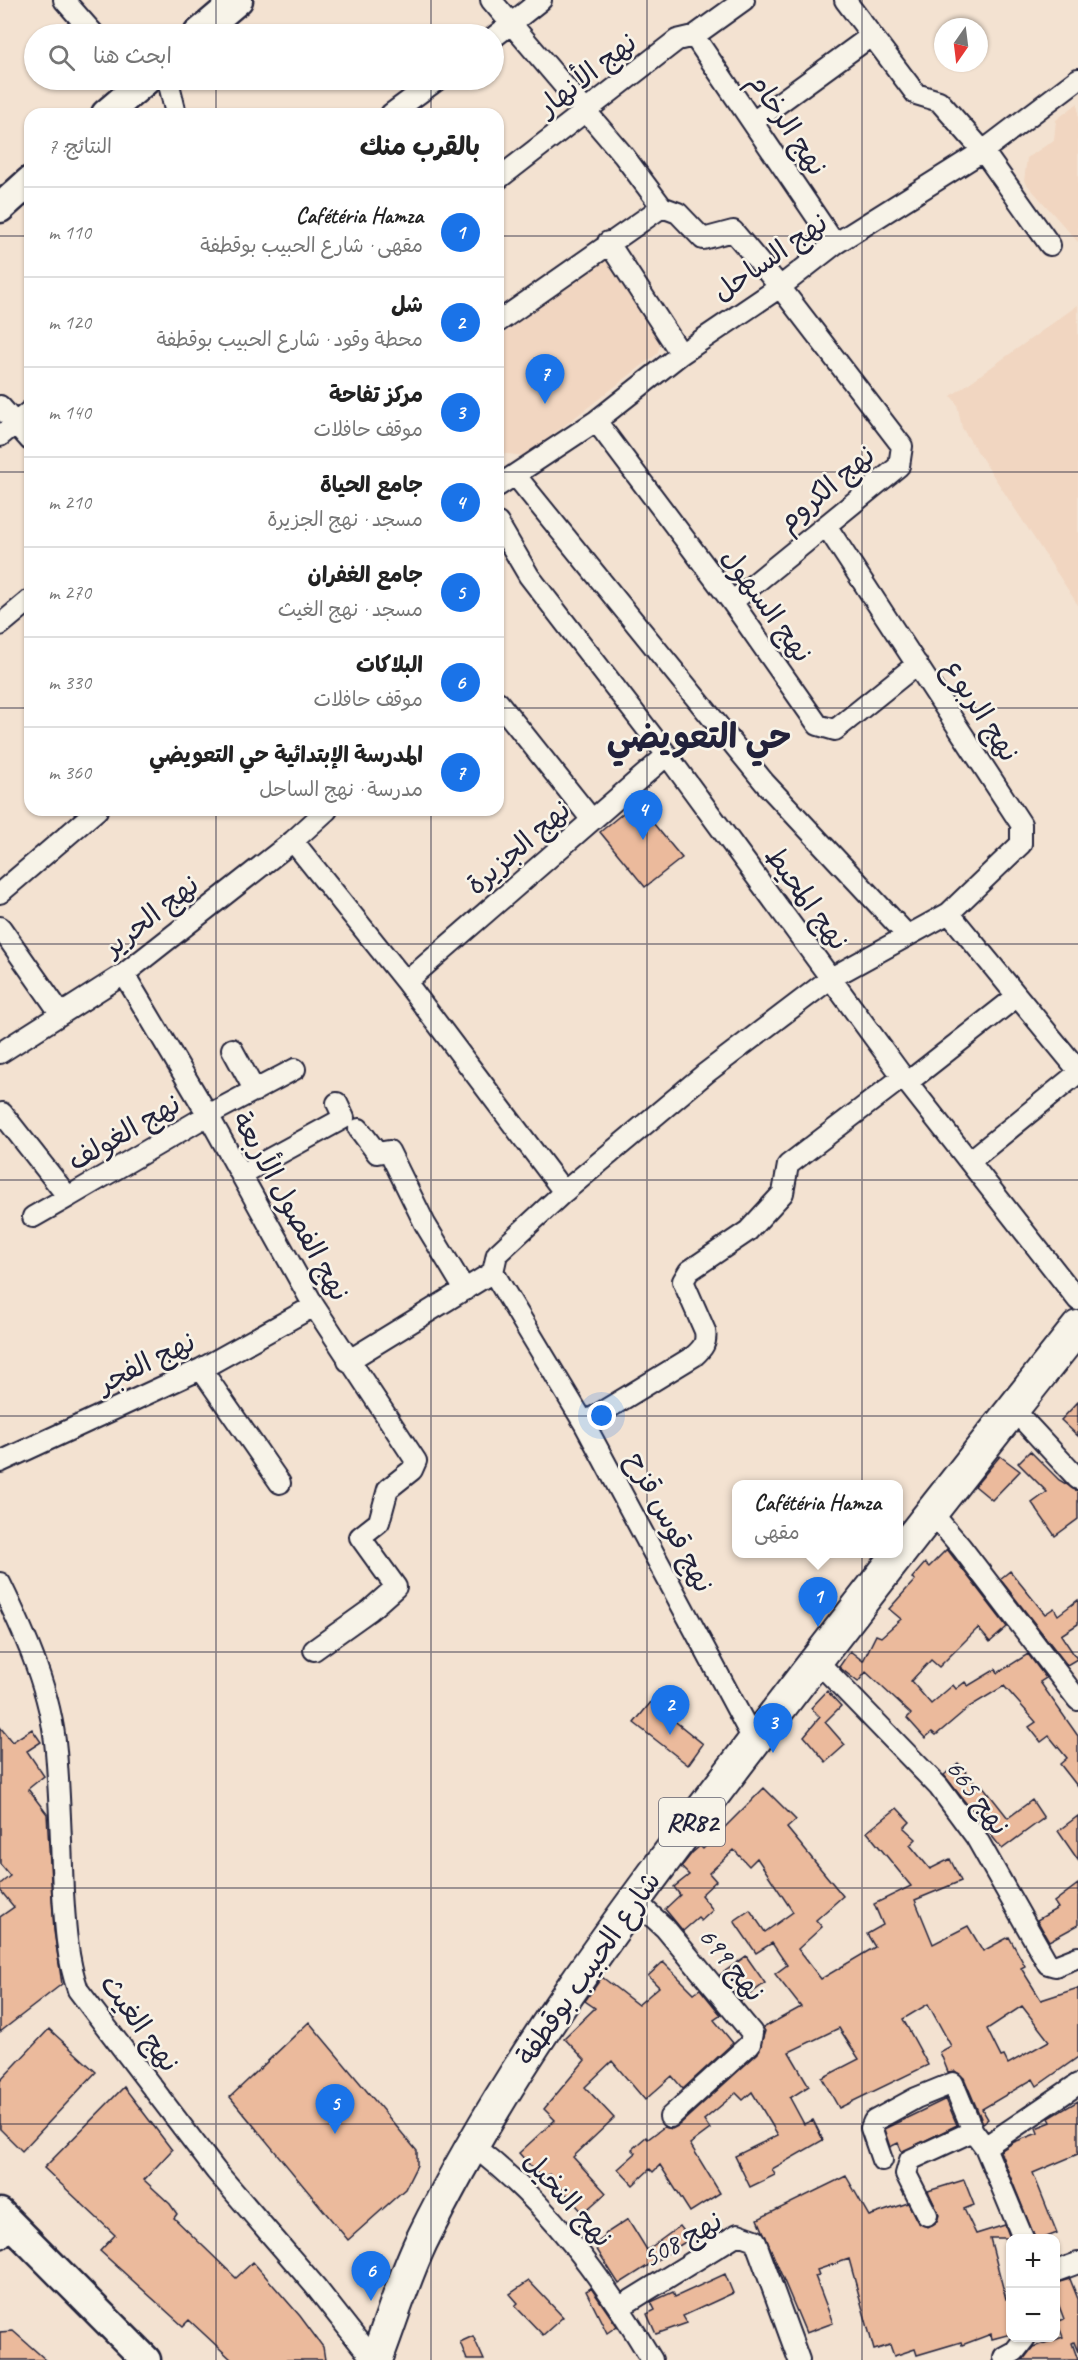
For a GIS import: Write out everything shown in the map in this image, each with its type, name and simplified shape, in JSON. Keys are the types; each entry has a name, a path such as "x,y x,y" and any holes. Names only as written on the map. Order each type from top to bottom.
{"main road":[{"name":"شارع الحبيب بوقطفة","path":"903,1550 1078,1327"},
{"name":"شارع الحبيب بوقطفة","path":"374,2360 420,2245 472,2145 535,2043 633,1899 816,1659 896,1558"}],"street":[{"path":"64,0 85,24"},
{"path":"491,0 624,156 662,207 608,242 504,318"},
{"path":"504,29 541,0"},
{"name":"نهج الأنهار","path":"504,174 677,40 694,36 744,0"},
{"path":"845,0 916,94 939,101 983,152 1050,245"},
{"path":"208,24 230,3"},
{"name":"نهج الرخام","path":"694,36 836,244"},
{"path":"753,122 871,36"},
{"name":"نهج الساحل","path":"504,483 596,421 681,354 780,287 836,244 983,152 1078,78"},
{"path":"120,108 133,90"},
{"path":"170,90 175,108"},
{"path":"399,108 423,90"},
{"path":"0,208 24,186"},
{"name":"نهج الكروم","path":"662,207 678,213 703,239 733,231 780,287 902,446 899,466 827,527 732,602"},
{"path":"608,242 681,354"},
{"path":"0,406 23,417 0,436"},
{"name":"نهج السهول","path":"596,421 732,602 818,725 836,730 917,664"},
{"path":"516,476 653,648 764,782 906,934"},
{"name":"نهج الربوع","path":"493,1272 497,1254 564,1192 706,1073 831,978 906,934 949,913 1021,844 1021,824 827,527"},
{"name":"نهج المحيط","path":"504,533 529,576 667,755 905,1080 1078,1300"},
{"path":"0,625 24,605"},
{"path":"504,709 592,819"},
{"name":"نهج الجزيرة","path":"406,982 667,755"},
{"path":"0,893 90,816"},
{"name":"نهج الحرير","path":"0,1053 124,974 293,841 320,816"},
{"path":"293,841 406,982 564,1192"},
{"path":"949,913 1078,1072 970,1161"},
{"path":"0,927 61,1014"},
{"name":"نهج الفصول الأربعة","path":"124,974 242,1174 314,1306 348,1361 416,1461 412,1470 388,1489 379,1522 360,1537 396,1587 370,1610 314,1650"},
{"path":"584,1423 694,1356 703,1347 706,1340 705,1331 683,1281 689,1271 748,1231 783,1193 788,1166 1016,997"},
{"path":"232,1049 255,1091"},
{"name":"نهج الغولف","path":"1,1112 68,1197 208,1115 295,1069"},
{"path":"242,1174 344,1118 337,1103"},
{"path":"359,1130 377,1153 389,1150 425,1224 465,1290"},
{"path":"33,1217 68,1197"},
{"path":"348,1361 493,1272"},
{"name":"نهج قوس قزح","path":"493,1272 584,1423 754,1741"},
{"name":"نهج الفجر","path":"0,1462 201,1370 314,1306"},
{"path":"201,1370 280,1483"},
{"path":"1013,1409 1078,1479"},
{"path":"932,1513 961,1546 1078,1700"},
{"name":"نهج الغيث","path":"0,1584 30,1650 51,1716 56,1750 65,1914 72,1975 78,1990 216,2172 315,2286 374,2360"},
{"name":"نهج 665","path":"816,1659 924,1770 959,1813 981,1844 1048,1964 1055,1966 1078,1957"},
{"name":"نهج 699","path":"633,1899 665,1928 752,2033 750,2044 670,2117"},
{"path":"882,2160 871,2128 874,2121 916,2098 953,2083 1021,2234"},
{"path":"927,2215 906,2174 910,2160 979,2139 1078,2084"},
{"name":"نهج النخيل","path":"472,2145 504,2170 575,2244 620,2307 652,2360"},
{"path":"4,2225 146,2360"},
{"name":"نهج 508","path":"620,2307 738,2234 755,2240 799,2360"},
{"path":"1060,2270 1078,2263"},
{"path":"1002,2359 1015,2351 1021,2342"}],"shaded area":[{"path":"1078,103 1078,242 1024,181 1027,158 1054,140 1056,120"},
{"path":"605,256 662,339 657,354 525,456 504,454 504,333"},
{"path":"1078,305 1078,605 962,428 957,404 951,396"}],"building":[{"path":"628,809 643,811 682,858 645,887 600,832"},
{"path":"1078,1402 1078,1436 1061,1420"},
{"path":"1030,1451 1059,1480 1078,1491 1078,1519 1055,1536 1032,1503 1047,1492 1018,1463"},
{"path":"1000,1456 1020,1471 992,1500 975,1486"},
{"path":"947,1549 1007,1627 990,1642 978,1628 939,1667 931,1660 911,1681 931,1704 953,1685 956,1689 965,1682 968,1686 996,1669 998,1673 1028,1654 1046,1678 1040,1682 1078,1736 1078,1787 1060,1764 1067,1758 1049,1736 1041,1742 1029,1727 1036,1722 1004,1686 969,1707 936,1735 932,1732 925,1738 907,1718 911,1714 866,1672 858,1682 839,1667 850,1651 863,1661 876,1635 881,1637 901,1619 889,1609 915,1580 912,1578 925,1563 929,1567"},
{"path":"1010,1571 1045,1614 1054,1608 1058,1615 1078,1600 1078,1624 1061,1635 1077,1659 1067,1665 1000,1579"},
{"path":"827,1691 841,1706 825,1722 845,1745 826,1762 804,1736 820,1717 811,1708"},
{"path":"651,1702 703,1744 688,1765 634,1723"},
{"path":"0,1727 12,1742 32,1729 41,1742 27,1751 44,1776 28,1789 47,1814 54,1931 62,1984 0,2032 0,1917 14,1907 0,1890 0,1884 10,1876 0,1864"},
{"path":"958,1763 979,1787 982,1785 1008,1818 1032,1800 1044,1818 1002,1849 944,1775"},
{"path":"764,1788 796,1820 787,1828 843,1896 816,1920 822,1927 798,1949 821,1979 875,1947 867,1934 883,1925 874,1904 911,1886 867,1832 897,1808 910,1822 904,1828 916,1839 910,1845 930,1869 950,1859 961,1881 915,1900 933,1944 968,1926 983,1951 1009,1937 1025,1966 1021,1968 1041,2000 1078,1988 1078,2057 1037,2086 1033,2079 982,2109 988,2119 983,2123 964,2078 955,2071 948,2072 940,2052 951,2046 928,2004 903,2019 928,2065 839,2108 822,2078 859,2059 839,2028 789,2052 809,2086 790,2098 804,2124 813,2120 823,2140 772,2169 775,2175 750,2187 735,2156 778,2135 752,2092 743,2100 736,2093 704,2120 710,2129 690,2144 720,2193 690,2212 660,2165 653,2172 650,2169 633,2185 618,2169 636,2153 632,2149 646,2137 648,2139 664,2127 672,2129 678,2126 758,2053 765,2031 763,2028 801,2007 775,1974 787,1965 772,1943 756,1953 734,1921 750,1910 765,1932 793,1912 757,1858 749,1866 734,1850 709,1873 716,1881 701,1895 713,1910 701,1921 698,1918 683,1931 665,1909 680,1895 674,1887 689,1875 681,1867 700,1846 703,1849","holes":["1022,2006 1049,2041 1008,2064 1004,2056 1001,2057 987,2029"]},
{"path":"1078,1816 1078,1860 1058,1831"},
{"path":"1078,1884 1078,1925 1049,1941 1037,1920 1058,1908 1054,1902"},
{"path":"746,1956 765,1983 741,2001 720,1975"},
{"path":"663,1962 694,1993 700,1989 721,2015 714,2020 733,2043 683,2089 672,2076 645,2100 612,2061 585,2087 614,2118 573,2157 606,2193 583,2213 549,2174 543,2180 519,2153 555,2120 544,2109 585,2060 564,2038 595,2008 585,2001 602,1977 638,2005 659,1987 648,1976"},
{"path":"309,2022 417,2151 417,2165 405,2189 348,2240 230,2097"},
{"path":"49,2029 96,2072 22,2151 0,2129 0,2081"},
{"path":"124,2087 172,2150 144,2180 170,2204 177,2214 174,2218 236,2278 253,2262 300,2316 323,2347 325,2360 232,2360 189,2320 183,2326 100,2251 115,2235 44,2168"},
{"path":"946,2099 957,2125 902,2152 898,2143 890,2147 884,2129"},
{"path":"1078,2101 1078,2154 1033,2173 1057,2233 1033,2234 1000,2151 1014,2142 1038,2133 1036,2128 1051,2122 1049,2118"},
{"path":"846,2176 869,2216 908,2203 917,2221 927,2227 937,2222 939,2215 928,2191 964,2180 974,2205 964,2209 976,2234 1005,2225 1008,2234 1006,2234 1006,2238 990,2238 1006,2299 1006,2335 992,2339 991,2334 962,2345 961,2342 917,2355 915,2349 894,2356 890,2345 874,2350 849,2259 817,2270 819,2275 815,2276 833,2323 806,2333 758,2219"},
{"path":"628,2219 647,2250 680,2226 690,2239 619,2284 594,2245 606,2236 605,2234"},
{"path":"725,2274 733,2293 683,2316 687,2323 656,2334 647,2314 655,2310 651,2302 673,2292 675,2297"},
{"path":"1070,2279 1078,2299 1078,2352 1074,2342 1072,2343 1078,2360 1023,2360 1033,2347 1048,2342 1060,2342 1060,2338 1063,2337 1060,2330 1060,2321 1064,2319 1060,2308 1060,2282"},
{"path":"529,2281 563,2317 543,2335 515,2306 518,2303 510,2294"},
{"path":"591,2288 617,2326 607,2333 586,2291"},
{"path":"13,2331 46,2360 0,2360 0,2332"},
{"path":"473,2336 484,2360 467,2360 460,2342"}],"place":[{"name":"المدرسة الإبتدائية حي التعويضي","path":"545,404"},
{"name":"جامع الحياة","path":"643,840"},
{"name":"Cafétéria Hamza","path":"818,1627"},
{"name":"شل","path":"670,1735"},
{"name":"مركز تفاحة","path":"773,1753"},
{"name":"جامع الغفران","path":"335,2134"},
{"name":"البلاكات","path":"371,2301"}],"district":[{"name":"حي التعويضي","path":"699,736"}]}
